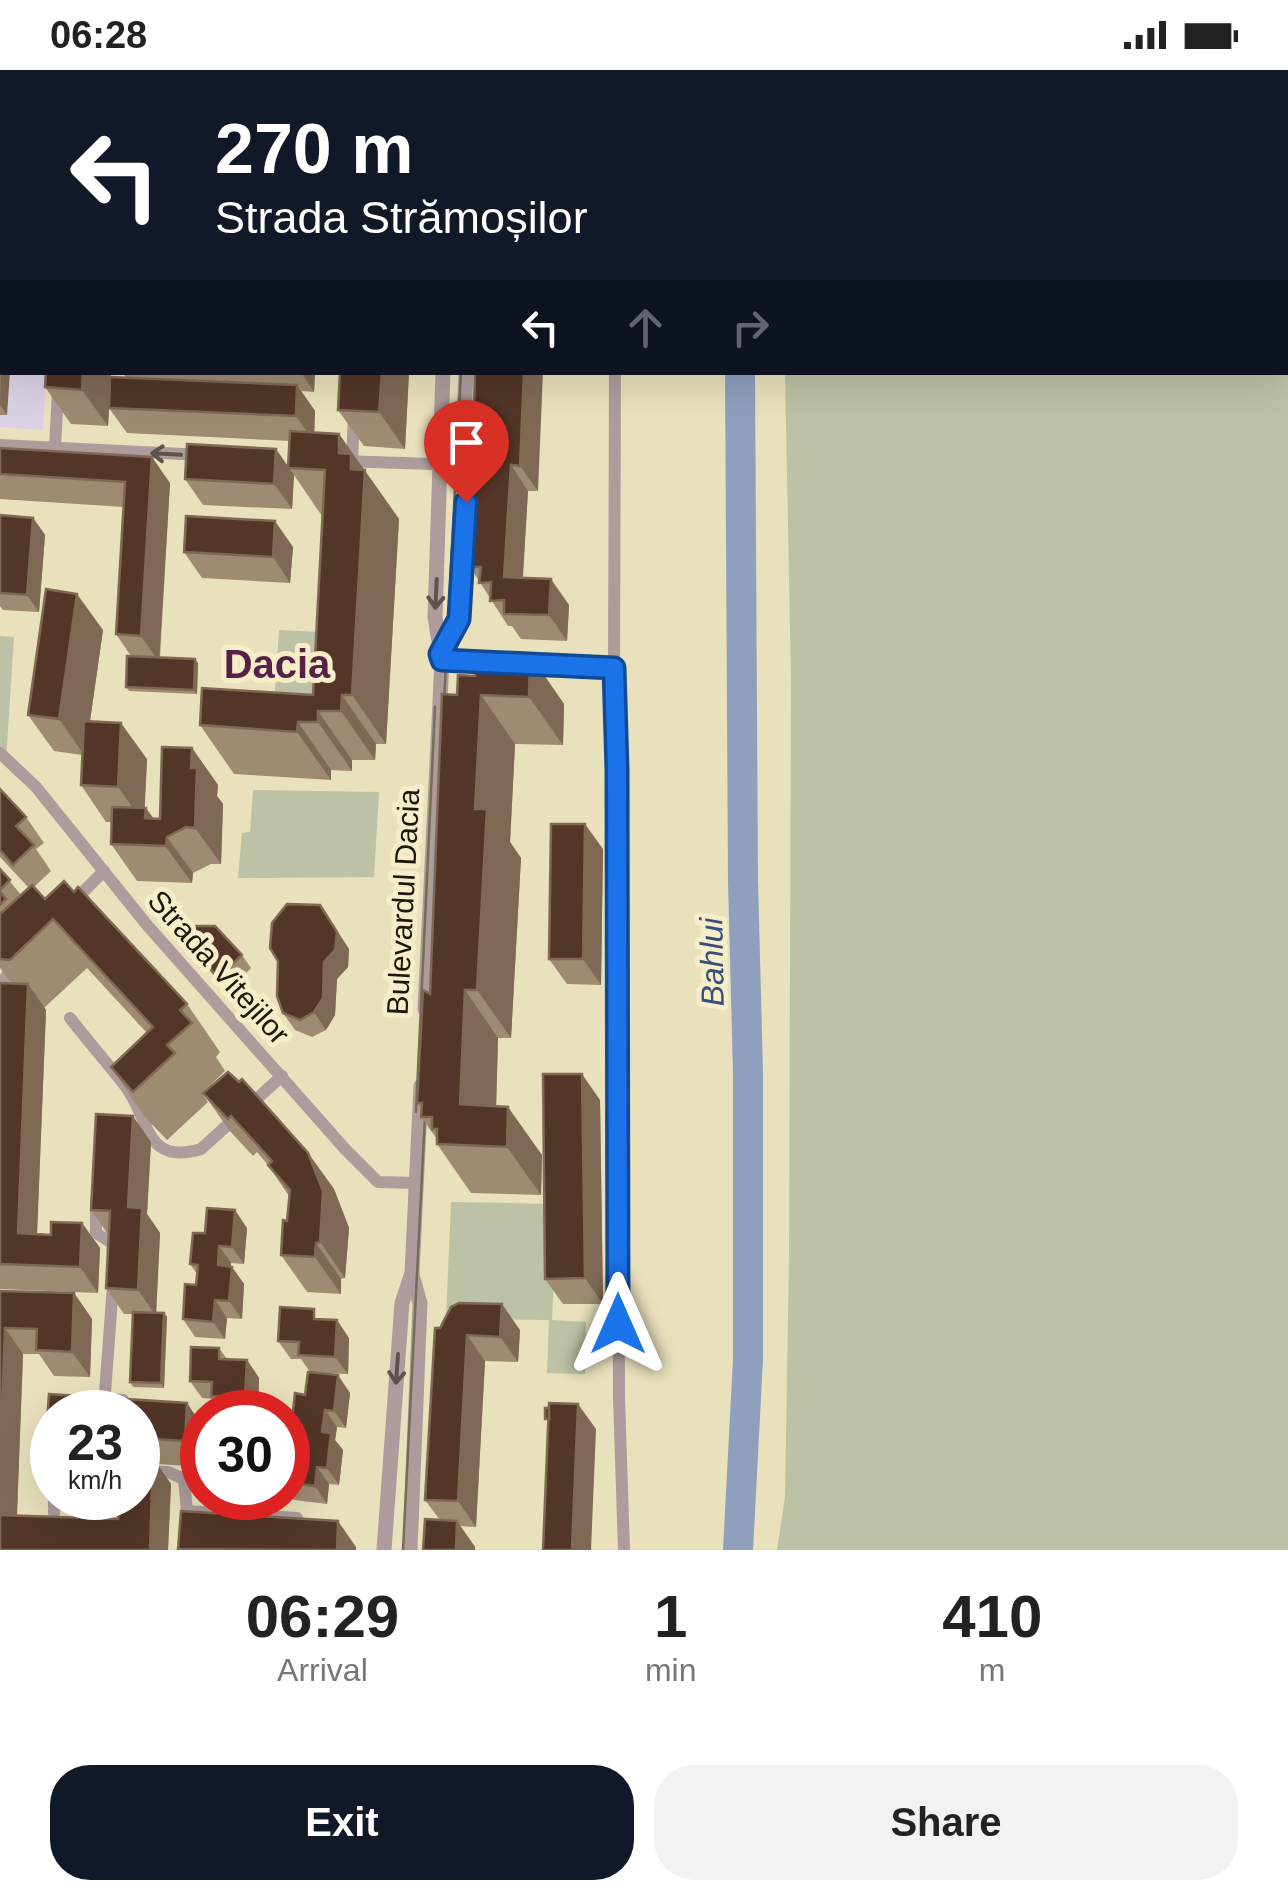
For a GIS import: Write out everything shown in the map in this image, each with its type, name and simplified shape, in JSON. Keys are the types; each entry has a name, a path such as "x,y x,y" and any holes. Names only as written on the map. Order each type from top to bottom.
{"street":[{"path":"55,448 59,375"},
{"name":"Bulevardul Dacia","path":"424,1032 441,657 434,617 442,375"},
{"name":"Bulevardul Dacia","path":"441,657 459,619 466,502 462,465 466,375"},
{"path":"615,375 618,1378 624,1550"},
{"path":"352,461 354,390"},
{"path":"0,445 220,456"},
{"path":"332,460 462,465"},
{"path":"441,657 614,668"},
{"name":"Strada Vitejilor","path":"0,753 36,787 147,925 378,1182 416,1183"},
{"path":"58,919 104,871"},
{"path":"0,986 23,955"},
{"path":"70,1018 125,1085 147,1135 166,1150 186,1153 201,1149 282,1076"},
{"path":"384,1550 402,1303 412,1273 422,1070"},
{"path":"124,1122 141,1122"},
{"path":"97,1178 94,1228 98,1236 113,1246 113,1306 104,1390"},
{"path":"410,1550 420,1304 412,1273"},
{"path":"186,1531 187,1520"}],"shaded area":[{"path":"0,375 46,375 43,430 0,427"}],"green space":[{"path":"785,375 1288,375 1288,1550 777,1550 785,1497 789,1258 791,680"},
{"path":"279,630 320,632 316,706 274,704"},
{"path":"0,636 14,637 6,761 0,754"},
{"path":"253,790 379,792 374,877 238,878 242,833 250,832"},
{"path":"451,1202 557,1204 552,1320 586,1322 585,1374 547,1373 549,1320 446,1319"}],"building":[{"path":"46,375 83,375 82,390 45,387"},
{"path":"340,375 382,375 379,412 338,410"},
{"path":"475,375 524,375 520,466 511,465 504,577 551,579 549,615 504,614 504,600 490,601 491,582 479,583 481,567 470,567"},
{"path":"110,377 297,385 296,416 109,408"},
{"path":"290,431 339,434 339,453 351,454 351,469 365,470 352,695 342,695 341,711 318,711 318,722 298,722 297,732 200,725 202,688 313,695 325,470 288,468"},
{"path":"187,444 276,449 274,484 185,479"},
{"path":"0,448 152,457 141,636 116,634 125,482 0,474"},
{"path":"0,515 33,518 27,595 0,593"},
{"path":"186,516 275,521 273,557 184,552"},
{"path":"46,589 77,594 59,719 28,715"},
{"path":"530,655 529,697 481,695 475,809 487,809 477,990 465,990 460,1104 508,1107 507,1147 437,1144 432,1117 421,1117 422,1103 417,1103 423,990 430,994 442,694 457,695 458,675 475,676 476,656"},
{"path":"127,656 195,659 194,690 126,687"},
{"path":"84,721 121,723 118,787 81,785"},
{"path":"162,747 192,748 191,768 197,768 195,828 186,827 167,837 166,846 111,844 112,807 146,808 145,818 160,819"},
{"path":"0,789 26,817 16,826 34,845 13,865 0,850"},
{"path":"551,824 585,824 583,959 549,959"},
{"path":"0,869 10,880 0,890"},
{"path":"64,881 74,892 78,887 187,1004 180,1010 192,1023 167,1045 175,1053 133,1092 111,1067 153,1027 53,919 10,960 0,959 0,914 32,885 45,899"},
{"path":"287,904 320,905 337,932 335,950 324,962 323,998 314,1012 300,1020 283,1013 277,996 278,961 270,948 272,923"},
{"path":"188,926 215,926 242,955 218,978 187,942"},
{"path":"0,983 28,984 18,1233 51,1235 51,1222 82,1223 80,1267 0,1264"},
{"path":"228,1072 239,1082 242,1079 308,1153 323,1191 320,1242 316,1243 315,1257 281,1255 290,1190 268,1165 272,1161 231,1116 228,1119 203,1093"},
{"path":"543,1074 582,1074 585,1278 545,1279"},
{"path":"96,1114 133,1116 128,1207 142,1208 138,1290 106,1288 110,1211 91,1210"},
{"path":"207,1208 235,1210 232,1247 219,1246 218,1265 232,1267 229,1301 215,1300 213,1322 183,1319 185,1284 196,1285 198,1265 190,1264 193,1233 205,1233"},
{"path":"0,1291 74,1293 72,1352 36,1350 37,1329 5,1328 0,1467"},
{"path":"459,1303 502,1304 500,1337 467,1335 458,1501 425,1500 435,1328 440,1328 451,1307"},
{"path":"280,1307 314,1309 314,1319 337,1320 335,1357 298,1355 299,1342 278,1341"},
{"path":"133,1312 164,1313 161,1383 130,1382"},
{"path":"191,1347 219,1348 219,1359 247,1360 245,1390 211,1390 212,1382 190,1381"},
{"path":"308,1372 338,1375 334,1411 325,1410 322,1432 331,1433 327,1468 317,1467 315,1486 310,1485 310,1390 306,1390"},
{"path":"160,1401 180,1403 180,1441 160,1439"},
{"path":"549,1403 578,1404 572,1550 543,1550"},
{"path":"0,1515 30,1516 30,1520 151,1520 150,1550 0,1550"},
{"path":"425,1519 457,1521 456,1550 423,1550"},
{"path":"180,1520 338,1521 337,1550 178,1549"}],"waterway":[{"name":"Bahlui","path":"738,1550 748,1359 740,375"}],"tram line":[{"path":"443,721 461,375"},
{"path":"416,1112 435,707"},
{"path":"403,1550 426,1096"}],"district":[{"name":"Dacia","path":"277,664"}],"route":[{"path":"466,502 459,619 440,654 442,660 614,668 618,1324"}]}
